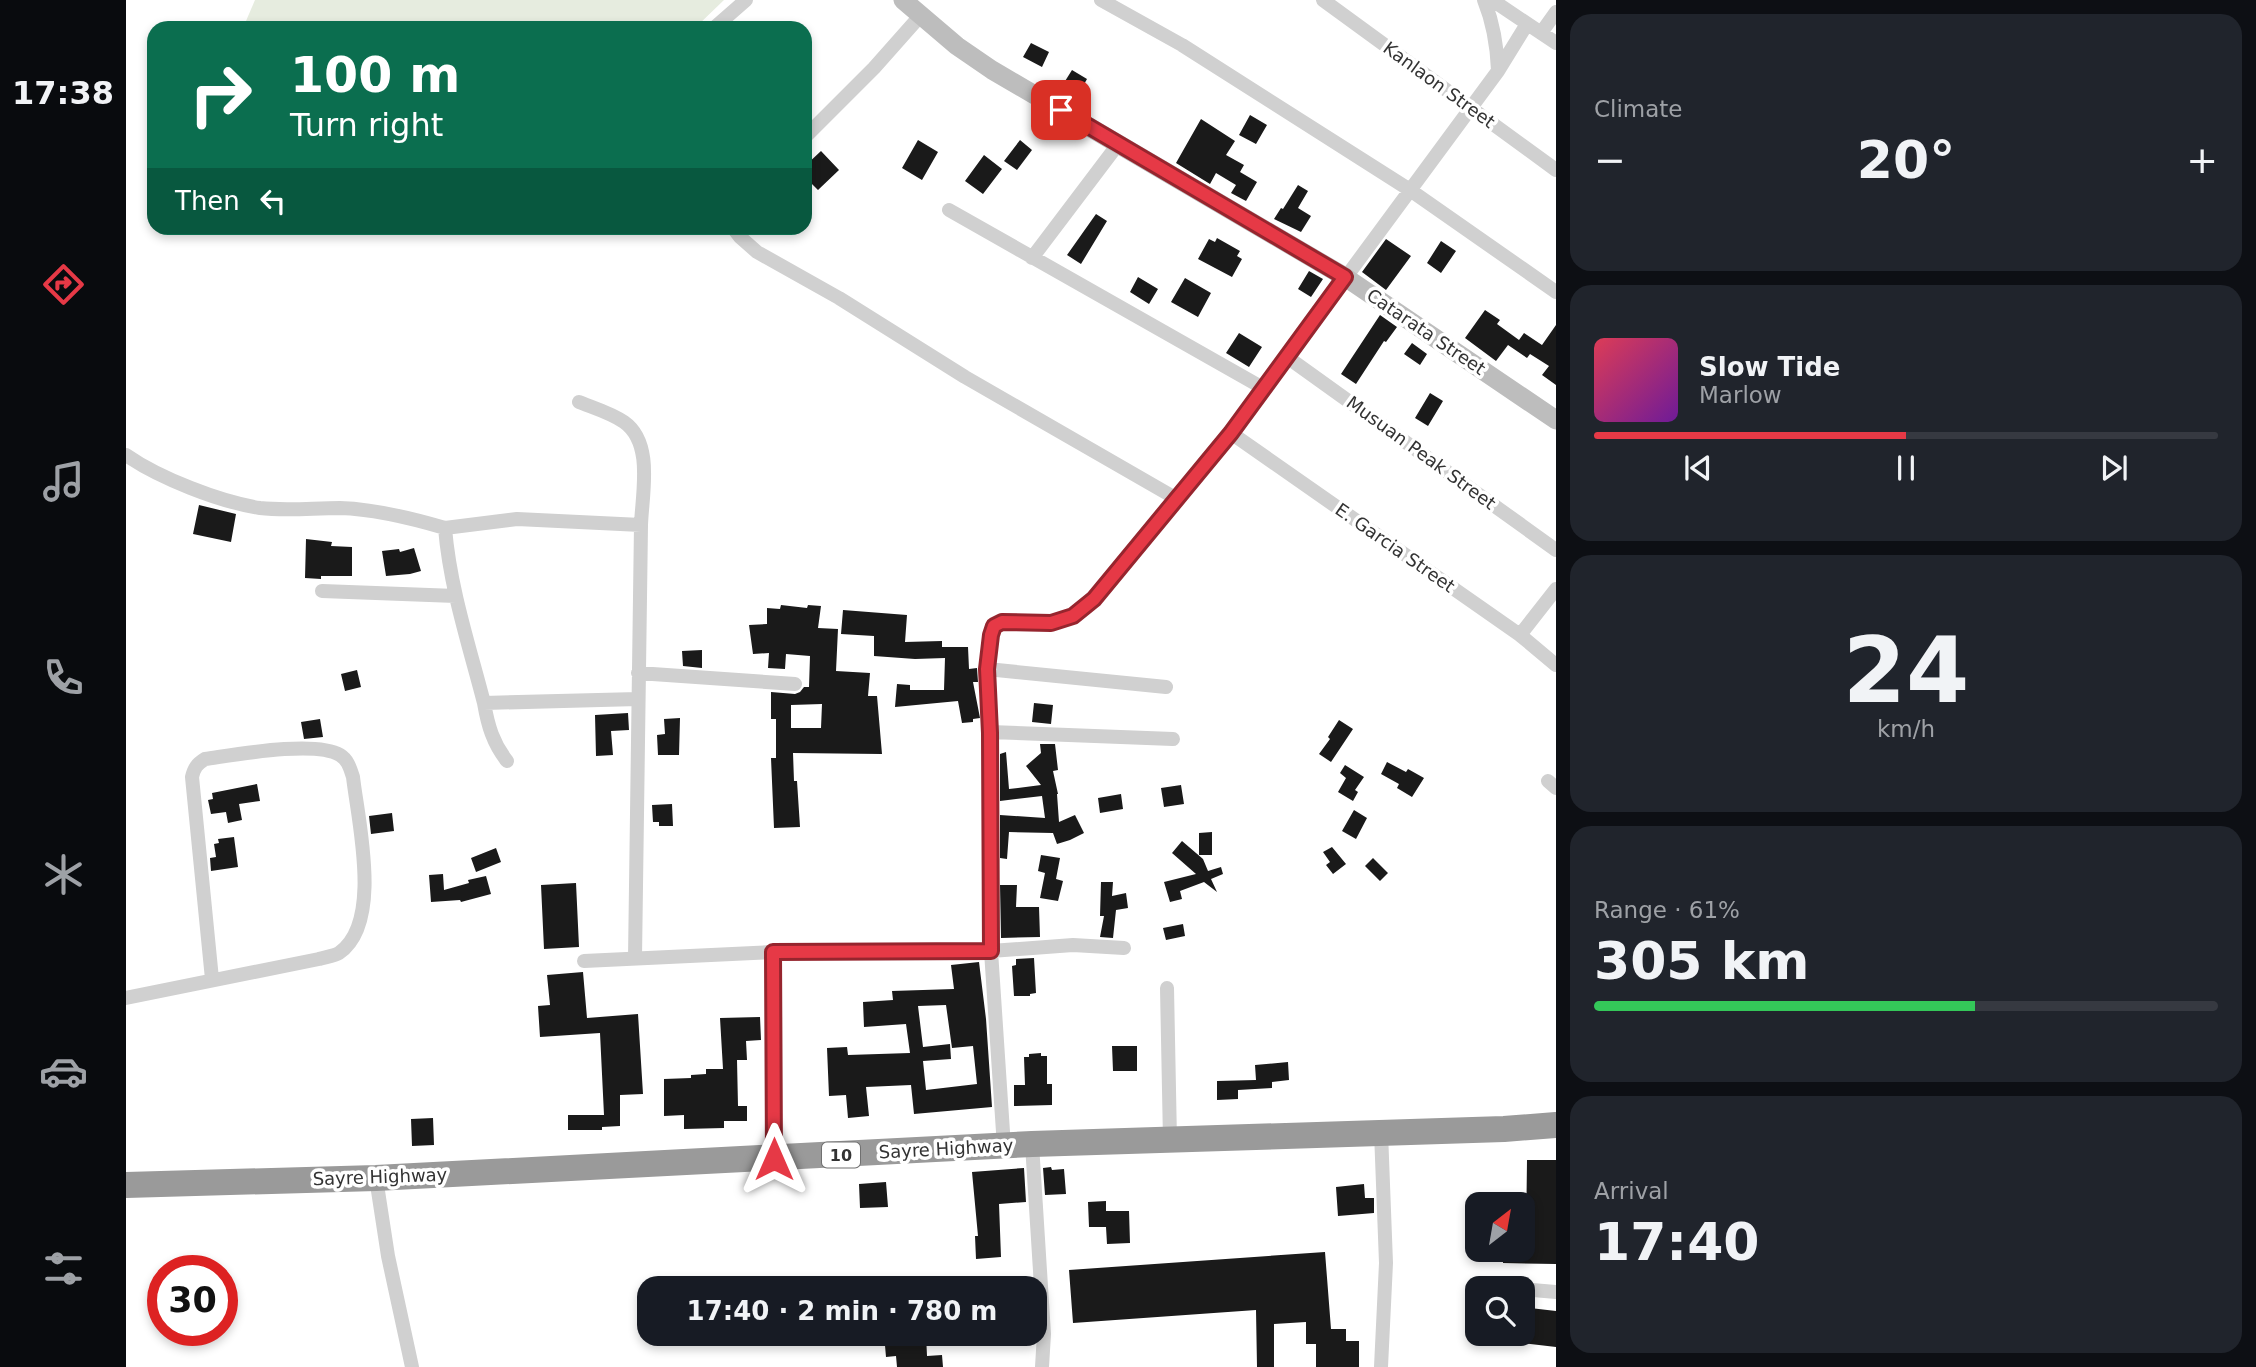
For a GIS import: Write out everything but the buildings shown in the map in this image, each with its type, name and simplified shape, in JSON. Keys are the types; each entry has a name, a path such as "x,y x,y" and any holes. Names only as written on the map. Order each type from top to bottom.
{"highway":[{"name":"Sayre Highway","path":"126,1185 376,1178 1032,1144 1504,1129 1556,1125"}],"street":[{"path":"722,21 746,0"},
{"name":"Catarata Street","path":"903,0 957,46 992,70 1345,277 1556,421"},
{"path":"1101,0 1182,45 1410,190 1556,292"},
{"name":"Kanlaon Street","path":"1323,0 1556,170"},
{"path":"1483,0 1489,13 1497,49 1498,71"},
{"path":"1492,0 1556,43"},
{"path":"1541,33 1556,12"},
{"path":"812,131 921,15"},
{"path":"1004,1147 991,951 987,669 994,626 1002,622 1051,623 1073,616 1104,587 1231,433 1498,71 1527,23"},
{"path":"1032,258 1119,143"},
{"path":"949,211 1263,388"},
{"path":"740,235 757,252 1177,499"},
{"name":"Musuan Peak Street","path":"1287,357 1556,550"},
{"path":"579,402 626,423 639,440 643,462 635,958"},
{"name":"E. Garcia Street","path":"1231,433 1520,635 1556,665"},
{"path":"126,455 187,485 261,508 341,508 386,514 444,528 517,519 641,525"},
{"path":"444,528 456,596 490,733 507,761"},
{"path":"1520,635 1556,589"},
{"path":"322,591 456,596"},
{"path":"987,669 1166,687"},
{"path":"638,673 795,684"},
{"path":"484,703 638,699"},
{"path":"990,733 1173,738"},
{"path":"126,998 318,959 338,953 350,941 357,930 366,879 353,777 349,764 341,755 330,750 303,748 205,759 193,770 212,979"},
{"path":"584,961 773,952 991,951 1073,945 1124,948"},
{"path":"773,952 774,1159"},
{"path":"1167,988 1170,1140"},
{"path":"1381,1132 1386,1263 1381,1367"},
{"path":"1032,1144 1044,1334 1042,1367"},
{"path":"376,1178 388,1256 412,1367"},
{"path":"1535,1290 1556,1292"}],"shaded area":[{"path":"255,0 724,0 702,21 246,21"}],"route":[{"path":"774,1159 773,952 991,951 987,669 994,626 1002,622 1051,623 1073,616 1094,599 1231,433 1345,277 1061,110"}]}
